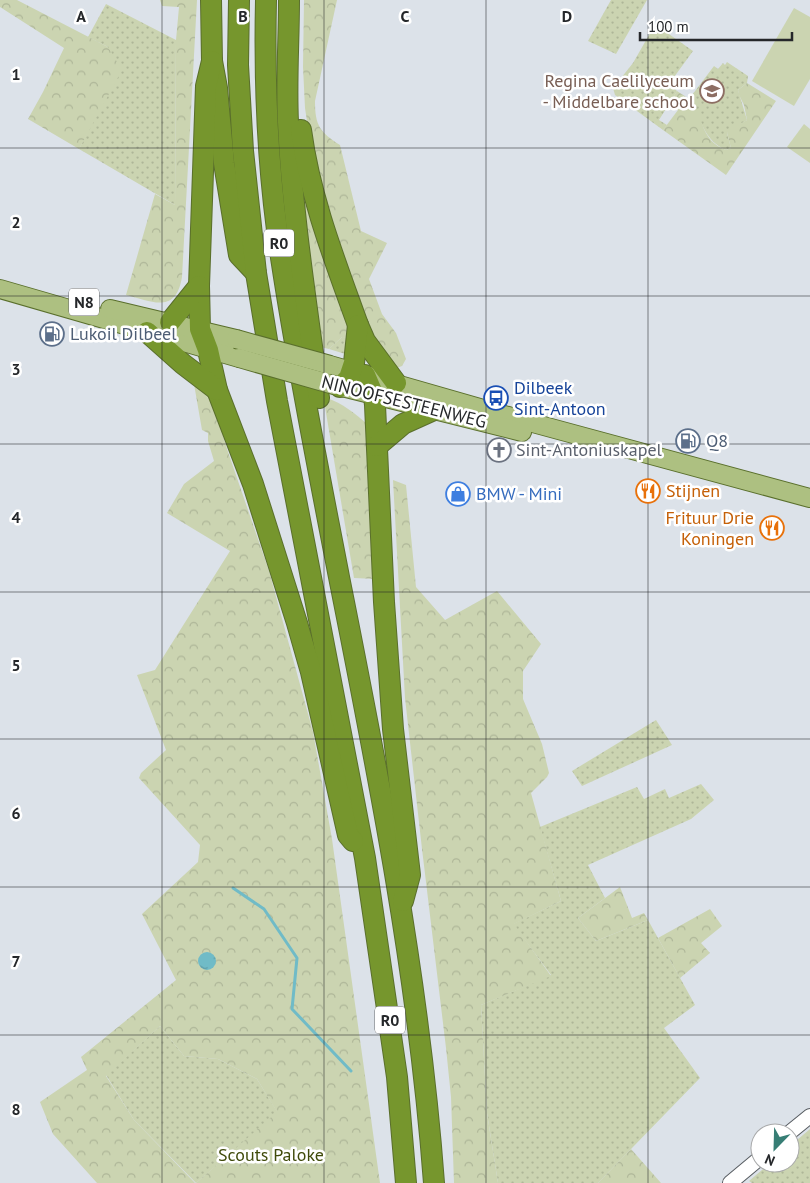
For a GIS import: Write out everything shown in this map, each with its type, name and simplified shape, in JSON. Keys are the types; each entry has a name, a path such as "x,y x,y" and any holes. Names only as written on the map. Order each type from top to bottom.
{"highway":[{"path":"211,0 212,61 217,88 224,164 239,256 256,273"},
{"name":"R0","path":"239,0 238,65 243,151 256,273 277,401 365,858 397,1077 406,1183"},
{"name":"R0","path":"266,0 265,46 268,128 281,263 321,484 380,784 401,908 423,1064 434,1183"},
{"path":"289,0 288,123 294,211 327,460 321,484"},
{"path":"289,53 305,164 320,219 365,341 396,383"},
{"path":"212,61 206,86 199,286 215,338 217,390 253,484 297,623 311,672 348,835 365,858"},
{"path":"170,322 199,286"},
{"path":"358,325 354,363 348,379 374,396 392,729 410,875 401,908"},
{"path":"147,332 183,364 217,390"},
{"path":"377,446 402,424 434,410"}],"main road":[{"name":"NINOOFSESTEENWEG","path":"0,278 136,315 170,322 215,338 330,365 374,396 510,429 810,510"},
{"name":"NINOOFSESTEENWEG","path":"0,289 147,332 215,338 239,358 348,379 396,383 521,420 810,498"}],"street":[{"path":"800,1124 810,1116"},
{"path":"730,1183 750,1166"}],"green space":[{"path":"0,0 17,0 108,47 122,70 79,149 28,119 64,48 0,7"},
{"path":"160,0 197,0 182,277 175,296 169,301 154,302 126,295 155,194 175,205 176,40 179,7 162,6"},
{"path":"304,0 337,0 315,101 316,117 323,132 340,145 361,231 387,243 369,279 382,314 396,333 406,359 402,366 394,369 372,338 342,337 329,349 316,346 293,156 312,155 305,108 303,67"},
{"path":"611,0 647,0 616,54 588,41"},
{"path":"106,4 176,40 175,205 79,149 94,119 108,47 88,37"},
{"path":"794,8 810,17 810,79 794,106 752,81"},
{"path":"653,28 666,32 693,51 669,84 677,91 659,120 667,125 663,130 615,95 613,88 633,63"},
{"path":"727,62 748,76 747,83 738,90 747,120 727,133 731,148 726,150 708,135 689,99 714,66 718,69 723,63 725,65"},
{"path":"747,83 776,101 726,175 663,130 678,110 668,105 677,91 690,100 695,107 707,135 712,141 726,150 731,148 727,133 747,120 738,90"},
{"path":"804,124 810,129 810,163 787,147"},
{"path":"342,337 372,338 394,369 329,349"},
{"name":"Scouts Paloke","path":"194,384 210,392 227,449 269,571 313,732 332,839 380,1183 196,1183 277,1112 257,1079 218,1059 184,1056 160,1026 106,1076 134,1120 195,1183 97,1183 53,1134 40,1102 87,1070 81,1057 176,980 142,914 198,862 200,845 139,778 141,773 166,750 137,675 155,670 230,551 167,513 184,484 214,461 208,441 208,433 202,430"},
{"path":"327,398 348,409 367,424 375,579 354,578 324,401"},
{"path":"393,480 406,485 416,587 445,620 497,591 541,644 523,671 523,699 542,744 549,773 531,793 561,901 514,924 551,976 481,1005 487,1113 498,1183 454,1183 451,1097 405,698"},
{"path":"656,720 672,745 582,786 572,771"},
{"path":"701,784 714,800 691,819 588,865 605,898 578,918 596,941 648,920 695,1005 664,1028 700,1078 598,1183 498,1183 487,1113 481,1005 551,975 513,924 561,901 540,827 637,787 644,799 665,789 669,798"},
{"path":"620,887 632,918 644,913 648,920 596,941 578,918"},
{"path":"710,909 722,926 701,943 710,953 680,978 658,938"},
{"path":"160,1026 184,1056 218,1059 257,1079 278,1113 196,1183 134,1120 106,1075"},
{"path":"810,1129 810,1183 752,1183 749,1181 758,1173 800,1173 800,1138"},
{"path":"631,1149 661,1183 598,1183"}],"water":[{"path":"207,952 213,955 216,961 213,967 207,970 201,967 198,961 201,955"}],"waterway":[{"path":"233,888 264,909 297,958 292,1009 351,1071"}],"place":[{"name":"Regina Caelilyceum - Middelbare school","path":"712,91"},
{"name":"Lukoil Dilbeel","path":"52,334"},
{"name":"Dilbeek Sint-Antoon","path":"496,398"},
{"name":"Q8","path":"688,441"},
{"name":"Sint-Antoniuskapel","path":"499,450"},
{"name":"Stijnen","path":"648,491"},
{"name":"BMW - Mini","path":"458,494"},
{"name":"Frituur Drie Koningen","path":"772,528"}]}
